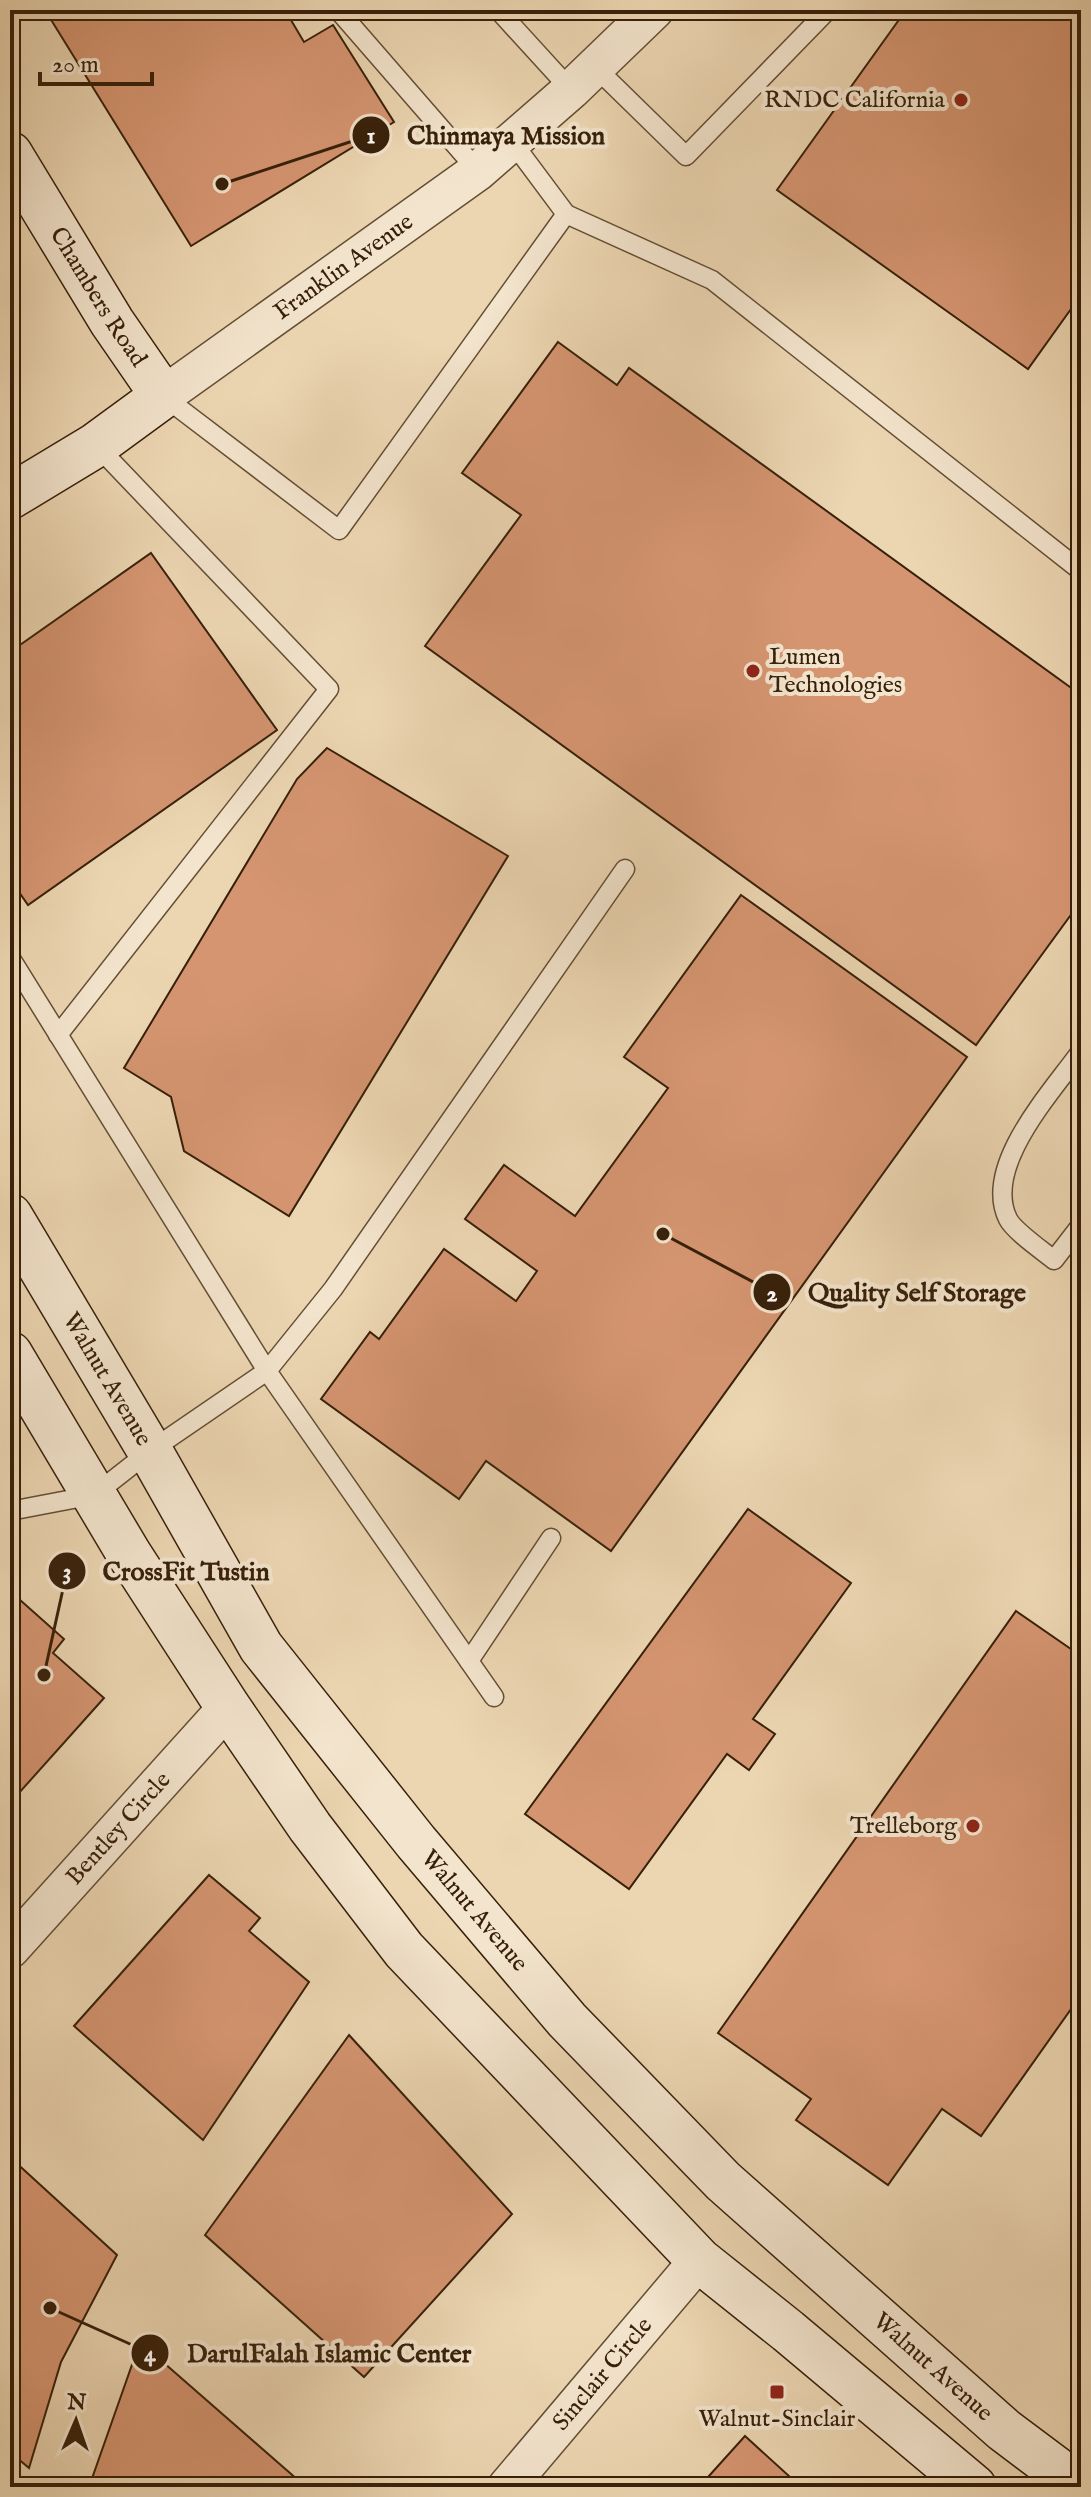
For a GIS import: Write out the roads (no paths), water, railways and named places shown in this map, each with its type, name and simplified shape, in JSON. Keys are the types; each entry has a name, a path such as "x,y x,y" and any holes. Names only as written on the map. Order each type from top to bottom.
{"main road":[{"name":"Chambers Road","path":"10,154 112,322 163,396"},
{"name":"Franklin Avenue","path":"10,497 96,445 163,396"},
{"name":"Walnut Avenue","path":"10,1216 150,1451 261,1647 416,1842 567,2020 723,2181 1004,2430 1080,2487"},
{"path":"10,1354 129,1554 228,1707 310,1827 404,1950 699,2260 974,2487"}],"street":[{"name":"Franklin Avenue","path":"163,396 478,171 584,79 654,10"},
{"name":"Bentley Circle","path":"10,1949 228,1707"},
{"name":"Sinclair Circle","path":"507,2487 699,2260"}],"lane":[{"path":"338,10 478,171"},
{"path":"498,10 686,156 828,10"},
{"path":"513,143 566,214 712,280 1081,571"},
{"path":"163,396 339,530 566,214"},
{"path":"58,1035 329,689 96,445"},
{"path":"10,1511 94,1495 150,1451 267,1371 333,1289 625,869"},
{"path":"10,957 267,1371 494,1697"},
{"path":"1081,1051 1016,1142 1002,1186 1009,1220 1054,1260 1081,1225"},
{"path":"469,1661 551,1538"}],"place":[{"name":"RNDC California","path":"961,100"},
{"name":"Chinmaya Mission","path":"222,184"},
{"name":"Lumen Technologies","path":"753,671"},
{"name":"Quality Self Storage","path":"663,1234"},
{"name":"CrossFit Tustin","path":"44,1675"},
{"name":"Trelleborg","path":"973,1826"},
{"name":"DarulFalah Islamic Center","path":"50,2308"},
{"name":"Walnut-Sinclair","path":"777,2392"}]}
